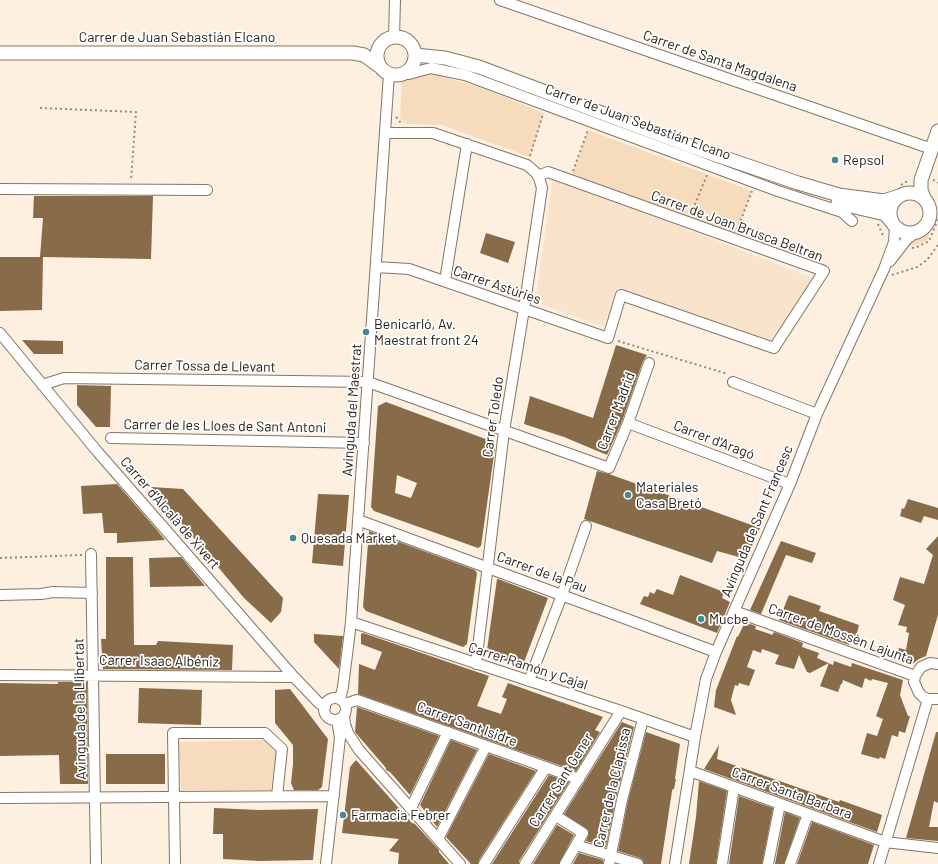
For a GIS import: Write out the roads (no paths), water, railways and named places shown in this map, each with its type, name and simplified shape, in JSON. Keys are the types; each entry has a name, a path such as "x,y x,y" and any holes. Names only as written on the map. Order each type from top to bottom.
{"main road":[{"path":"400,37 411,44 415,55 412,67 402,75 395,75 384,70 377,60 379,48 388,40 400,37"},
{"name":"Carrer de Juan Sebastián Elcano","path":"354,54 388,40"},
{"name":"Carrer de Juan Sebastián Elcano","path":"0,53 354,54 364,55 384,70"},
{"name":"Carrer de Juan Sebastián Elcano","path":"415,55 445,58 478,67 687,145 798,183 839,195 884,201 903,194"},
{"path":"921,180 892,203 890,216 893,224 904,233 915,233 923,229 934,218 931,214 930,201 921,190 921,180 938,131"},
{"name":"Carrer de Juan Sebastián Elcano","path":"687,145 795,191 885,214 893,224"},
{"path":"903,194 916,193 930,201"}],"street":[{"path":"388,40 395,0"},
{"name":"Carrer de Santa Magdalena","path":"500,0 932,149"},
{"name":"Carrer de Juan Sebastián Elcano","path":"409,74 431,68 465,75 778,191 842,212 852,222"},
{"name":"Avinguda del Maestrat","path":"342,702 351,622 386,133 387,89 384,70"},
{"path":"386,133 433,133 527,165 538,176"},
{"path":"445,281 468,144"},
{"name":"Carrer de Joan Brusca Beltran","path":"538,176 548,172 824,271 774,348 620,295 608,338"},
{"name":"Carrer Toledo","path":"476,664 504,431 542,188 538,176"},
{"path":"0,188 206,190"},
{"name":"Avinguda de Sant Francesc","path":"888,272 894,242 893,224"},
{"name":"Avinguda de Sant Francesc","path":"676,864 695,737 706,679 716,652 790,484 817,414 888,272 907,239 915,233"},
{"name":"Carrer Astúries","path":"376,266 409,269 608,338"},
{"name":"Carrer d'Alcalà de Xivert","path":"0,333 96,450 294,677 319,703 325,707"},
{"name":"Carrer Madrid","path":"609,468 628,423 649,363"},
{"name":"Carrer Tossa de Llevant","path":"42,384 64,378 368,382 609,468"},
{"path":"732,382 817,414"},
{"name":"Carrer d'Aragó","path":"628,423 790,484"},
{"name":"Carrer de les Lloes de Sant Antoni","path":"111,438 364,442"},
{"name":"Carrer de la Pau","path":"358,520 716,652"},
{"path":"529,681 562,595 586,526"},
{"name":"Avinguda de la Llibertat","path":"91,554 96,864"},
{"path":"0,595 41,594 53,592 92,593"},
{"name":"Carrer de Mossèn Lajunta","path":"734,611 915,676"},
{"name":"Carrer Ramón y Cajal","path":"351,622 695,737"},
{"path":"879,864 933,699 923,697 918,693 914,682 915,676 925,664 938,664"},
{"name":"Carrer Isaac Albéniz","path":"0,675 93,674 294,677"},
{"path":"326,864 341,718 346,710 342,702 330,699 325,707 326,714 334,720 341,718"},
{"name":"Carrer Sant Isidre","path":"342,702 357,700 578,779"},
{"name":"Carrer Sant Gener","path":"525,864 621,711"},
{"path":"341,718 356,744 460,864"},
{"name":"Carrer de la Clapissa","path":"610,860 622,800 643,719"},
{"path":"174,864 173,733 265,732 282,749 277,796"},
{"path":"411,808 448,732"},
{"path":"438,839 486,746"},
{"path":"484,864 546,767"},
{"name":"Carrer Santa Barbara","path":"690,770 885,842 938,848"},
{"path":"722,864 734,787"},
{"path":"0,798 334,796"},
{"path":"768,864 780,804"},
{"path":"790,864 808,814"},
{"path":"556,816 583,833 565,864"},
{"path":"576,846 610,860 638,864"}],"place":[{"name":"Repsol","path":"835,160"},
{"name":"Benicarló, Av. Maestrat front 24","path":"366,332"},
{"name":"Materiales Casa Bretó","path":"628,495"},
{"name":"Quesada Market","path":"293,538"},
{"name":"Mucbe","path":"701,619"},
{"name":"Farmacia Febrer","path":"343,815"}]}
